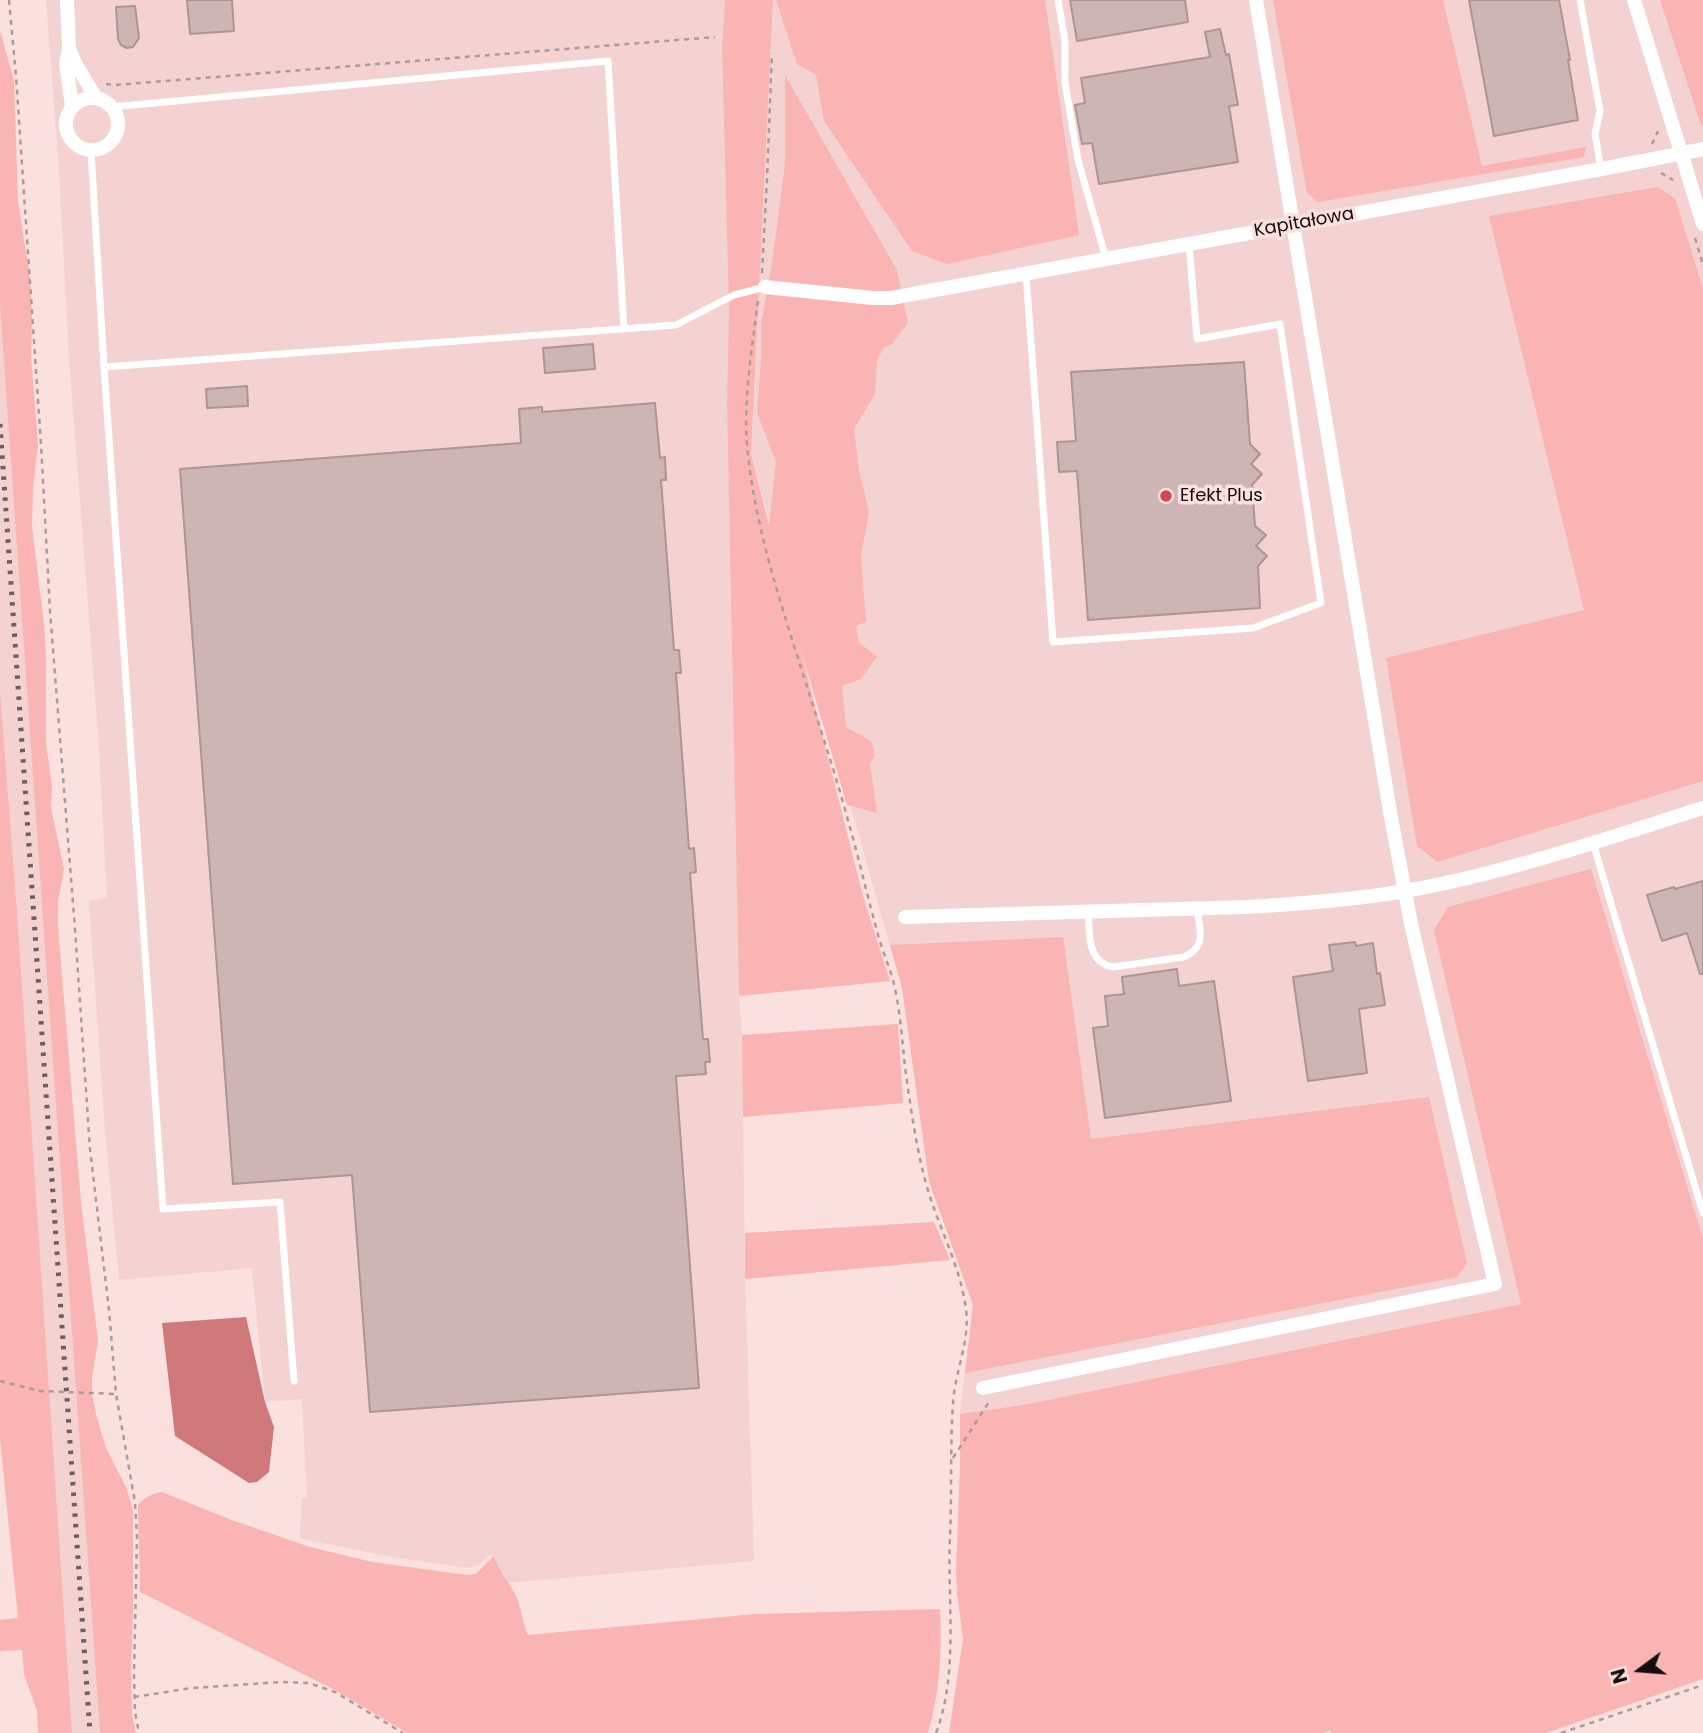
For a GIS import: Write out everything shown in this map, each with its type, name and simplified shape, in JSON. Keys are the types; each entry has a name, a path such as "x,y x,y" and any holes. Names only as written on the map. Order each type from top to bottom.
{"street":[{"path":"67,0 69,48 66,64 72,106"},
{"path":"988,1387 1495,1284 1404,891 1256,0"},
{"path":"1634,0 1703,224"},
{"path":"69,48 96,98"},
{"path":"87,98 96,98 111,107 118,122 114,139 108,146 91,151 75,145 69,139 65,122 72,106 87,98"},
{"name":"Kapitałowa","path":"763,288 891,298 1703,149"},
{"path":"905,917 1303,903 1404,891 1507,868 1703,808"}],"lane":[{"path":"1058,0 1065,41 1065,83 1078,160 1106,259"},
{"path":"1580,0 1600,111 1595,134 1602,169"},
{"path":"111,107 608,61 624,328"},
{"path":"91,151 163,1209 280,1202 294,1381"},
{"path":"1026,273 1053,642 1253,628 1321,603 1280,324 1197,339 1189,244"},
{"path":"104,367 676,325 734,295 763,288"},
{"path":"1593,843 1703,1213"},
{"path":"1088,911 1094,955 1099,962 1113,967 1191,954 1200,943 1197,908"}],"path":[{"path":"9,0 90,1149 116,1394 136,1513 134,1697 139,1733"},
{"path":"105,84 278,73 715,37"},
{"path":"772,53 763,288 750,366 747,451 756,506 776,587 850,825 878,936 893,980 924,1176 963,1292 967,1312 967,1332 953,1399 949,1669 942,1718 936,1733"},
{"path":"0,1381 40,1391 116,1394"},
{"path":"952,1459 994,1395 988,1387"},
{"path":"134,1697 192,1688 281,1682 309,1683 335,1692 403,1733"},
{"path":"1561,1733 1703,1685"}],"shaded area":[{"path":"46,0 725,0 722,47 729,311 727,403 745,1279 754,1561 508,1583 494,1556 487,1556 478,1566 464,1568 300,1538 302,1498 307,1497 302,1399 265,1402 252,1268 119,1280 105,1131 89,901 107,897 98,734 69,358"},
{"path":"725,0 773,0 751,454 769,525 776,462 757,412 761,324 785,164 785,75 897,270 908,323 891,345 883,348 877,361 875,394 854,429 859,470 869,512 861,556 866,622 856,626 859,643 877,656 861,679 842,686 846,727 871,741 875,754 870,764 877,813 847,805 800,647 863,896 890,981 739,996 727,403 729,311 722,47"},
{"path":"773,0 1703,0 1703,1252 1521,1304 1023,1405 960,1414 973,1305 929,1181 902,988 751,454"},
{"path":"776,0 1045,0 1079,235 947,264 912,251 824,121 816,75 797,64"},
{"path":"1273,0 1443,0 1482,166 1586,147 1584,157 1318,202 1307,193"},
{"path":"1660,0 1703,0 1703,125 1701,125"},
{"path":"0,31 14,80 18,201 30,278 31,356 38,444 32,527 44,624 46,744 52,785 51,808 64,869 58,901 62,976 81,1202 98,1341 92,1395 106,1448 126,1487 133,1510 131,1670 132,1714 136,1733 100,1733 0,305"},
{"path":"1657,187 1675,198 1703,289 1703,781 1437,862 1417,846 1386,658 1584,610 1489,216"},
{"path":"0,305 100,1733 72,1733 0,691"},
{"path":"0,691 72,1733 38,1733 37,1711 24,1674 22,1650 0,1651 0,1620 18,1618 0,1439"},
{"path":"1591,869 1703,1239 1703,1679 1546,1733 949,1733 963,1639 956,1570 960,1414 1023,1405 1521,1304 1434,930 1448,907"},
{"path":"1063,937 1091,1139 1429,1097 1467,1263 1457,1277 965,1373 973,1305 929,1181 902,988 890,945"},
{"path":"898,1024 903,1103 743,1117 742,1035"},
{"path":"934,1222 950,1260 745,1279 745,1233"},
{"path":"246,1317 265,1402 274,1427 269,1472 257,1482 249,1483 175,1436 162,1323"},
{"path":"162,1492 310,1547 372,1562 467,1575 476,1574 494,1556 516,1596 528,1635 756,1614 940,1609 939,1671 928,1733 407,1733 335,1690 140,1592 138,1505 148,1496"}],"building":[{"path":"187,0 232,0 234,31 190,34"},
{"path":"1070,0 1185,0 1188,22 1077,41"},
{"path":"1469,0 1559,0 1578,120 1494,136"},
{"path":"135,6 139,38 133,47 127,48 121,45 118,39 116,7"},
{"path":"1220,29 1226,55 1229,54 1238,105 1229,106 1238,162 1099,184 1092,143 1082,144 1075,105 1085,103 1081,78 1210,57 1205,32"},
{"path":"593,344 595,369 545,373 543,348"},
{"name":"Efekt Plus","path":"1244,362 1250,444 1260,454 1251,464 1262,474 1252,485 1255,526 1266,535 1256,546 1267,556 1258,566 1260,608 1088,620 1077,471 1059,472 1057,442 1076,441 1071,372"},
{"path":"247,386 248,406 207,408 206,389"},
{"path":"655,403 660,458 665,457 666,480 661,480 674,650 679,650 681,673 676,673 689,849 694,848 696,872 690,873 703,1039 708,1039 710,1062 705,1062 706,1074 676,1076 699,1388 370,1412 352,1175 233,1184 180,469 521,443 519,409 542,407 542,412"},
{"path":"1703,881 1703,974 1700,974 1687,933 1662,941 1647,895"},
{"path":"1355,942 1356,946 1373,943 1385,1005 1359,1009 1367,1073 1308,1081 1293,977 1333,971 1329,945"},
{"path":"1177,969 1179,986 1214,981 1231,1101 1105,1118 1093,1028 1108,1026 1105,996 1124,994 1122,977"}],"railway":[{"path":"0,424 90,1733"}],"place":[{"name":"Efekt Plus","path":"1166,496"}]}
